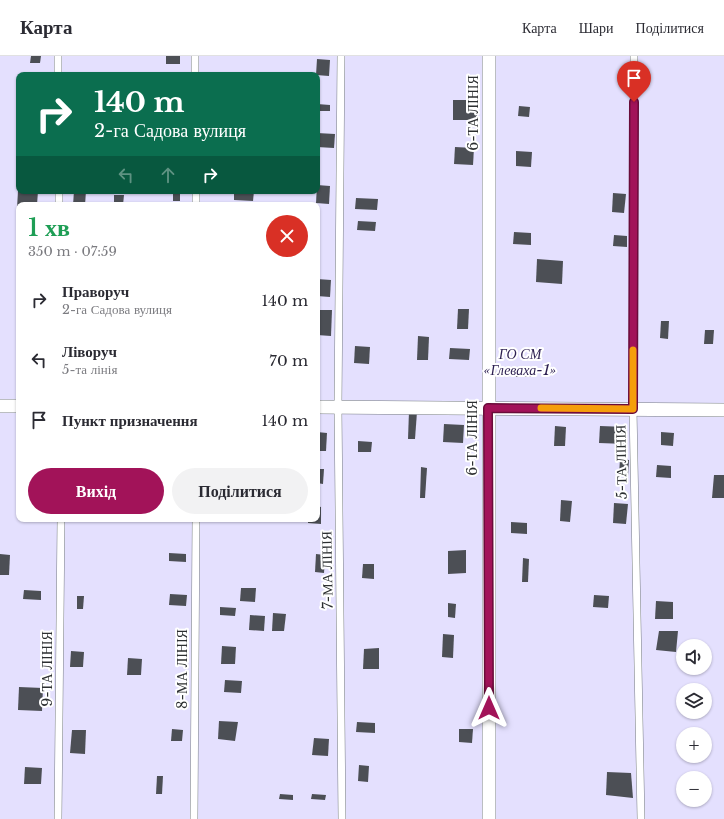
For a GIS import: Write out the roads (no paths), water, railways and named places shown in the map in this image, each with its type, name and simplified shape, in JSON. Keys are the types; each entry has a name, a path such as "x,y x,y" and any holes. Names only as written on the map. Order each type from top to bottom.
{"street":[{"name":"6-ТА ЛІНІЯ","path":"489,56 488,408 490,819"},
{"path":"0,406 16,406"},
{"path":"320,407 724,410"}],"lane":[{"path":"58,56 58,72"},
{"path":"195,56 195,72"},
{"name":"7-МА ЛІНІЯ","path":"341,56 338,407 342,819"},
{"name":"5-ТА ЛІНІЯ","path":"634,56 633,409 641,819"},
{"name":"9-ТА ЛІНІЯ","path":"58,819 61,522"},
{"name":"8-МА ЛІНІЯ","path":"194,819 196,522"}],"park label":[{"name":"ГО СМ «Глеваха-1»","path":"520,362"}]}
